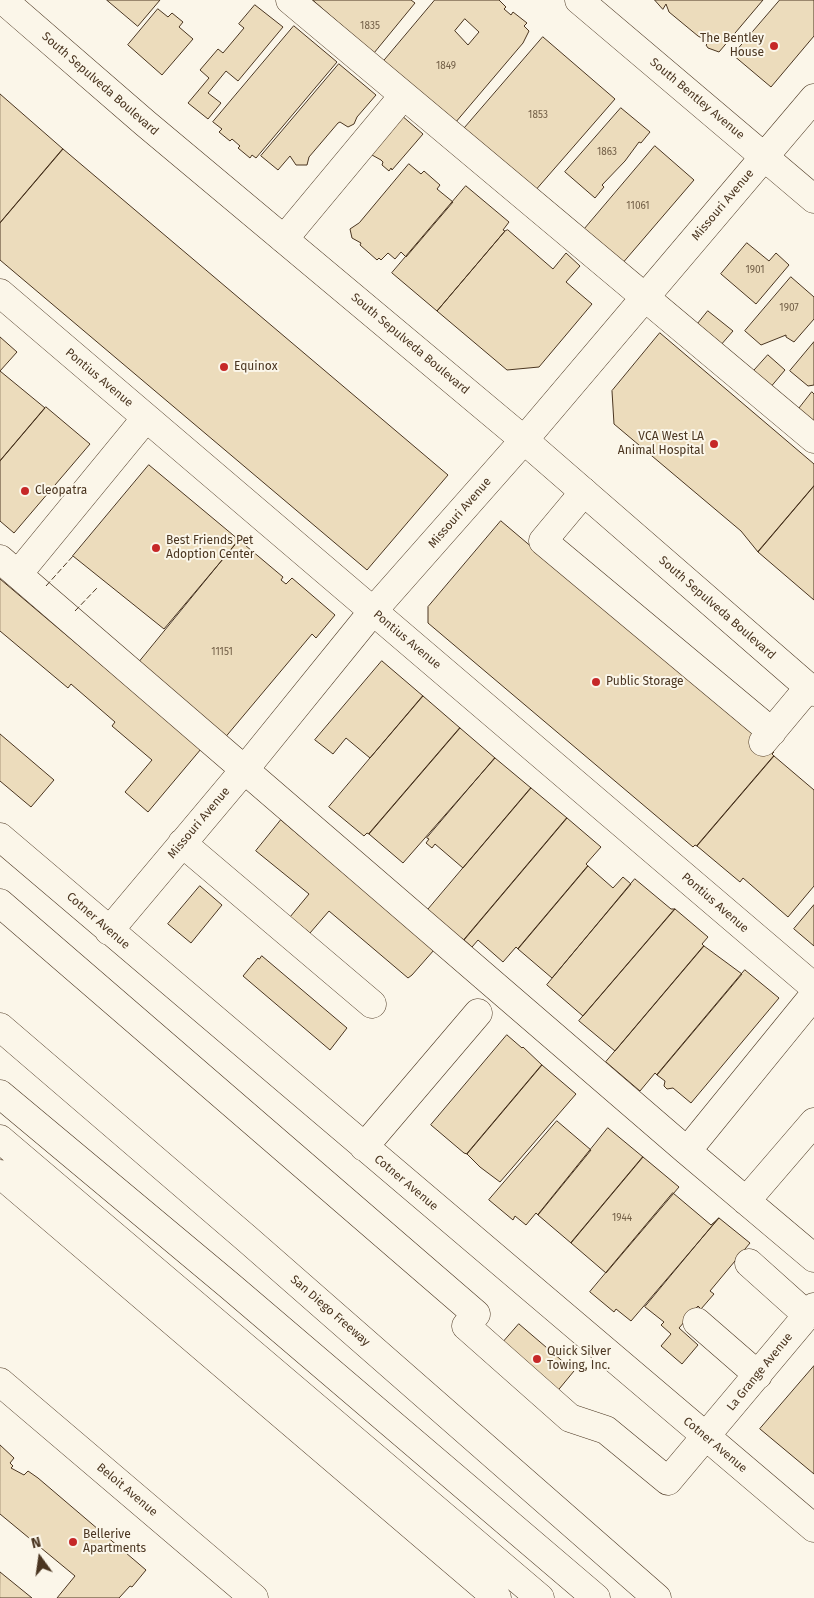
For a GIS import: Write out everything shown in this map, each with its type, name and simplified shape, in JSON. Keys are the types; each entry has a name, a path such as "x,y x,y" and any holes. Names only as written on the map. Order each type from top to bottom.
{"main road":[{"name":"South Sepulveda Boulevard","path":"3,0 145,123 524,440 812,690"},
{"path":"290,0 814,440"},
{"name":"South Bentley Avenue","path":"579,0 814,199"},
{"path":"284,239 403,96"},
{"name":"Missouri Avenue","path":"109,931 245,769 373,611 524,440 814,98"},
{"name":"Pontius Avenue","path":"0,293 814,987"},
{"path":"146,418 9,566 687,1152 814,1258"},
{"path":"584,492 543,541 767,737 812,690"},
{"name":"Cotner Avenue","path":"0,837 814,1528"},
{"path":"182,843 372,1004"},
{"name":"La Grange Avenue","path":"0,903 476,1314 466,1326 570,1418 606,1430 668,1481 811,1311"},
{"path":"687,1152 814,994"},
{"path":"364,1147 478,1013"},
{"name":"San Diego Freeway","path":"0,1027 657,1598"},
{"path":"0,1094 252,1304 596,1598"},
{"path":"746,1201 814,1122"},
{"path":"0,1139 540,1598"},
{"path":"0,1174 497,1598"},
{"path":"749,1262 811,1311"},
{"path":"697,1322 758,1374"},
{"name":"Beloit Avenue","path":"0,1382 254,1598"}],"building":[{"path":"107,0 160,0 138,26"},
{"path":"313,0 411,0 415,3 374,53"},
{"path":"435,0 499,0 506,7 504,9 511,15 513,12 527,23 524,26 529,31 523,43 455,123 383,62","holes":["465,19 479,32 468,45 455,31"]},
{"path":"655,0 763,0 719,52 708,48 706,45 710,41 698,36 669,12 666,4 663,9"},
{"name":"The Bentley House","path":"780,0 814,0 814,36 771,87 733,55"},
{"path":"255,5 283,27 238,81 226,71 208,93 221,103 208,119 188,103 209,78 200,70 218,49 223,53 244,28 239,24"},
{"path":"158,9 168,17 172,13 183,22 179,27 193,39 162,75 128,45"},
{"path":"294,26 337,62 256,158 252,155 250,158 238,148 240,146 232,139 230,141 219,132 222,129 213,122"},
{"path":"543,37 615,99 534,192 462,131"},
{"path":"339,64 376,95 357,117 354,124 348,127 340,122 338,123 309,157 307,165 296,165 290,156 278,170 261,156"},
{"path":"0,94 63,149 0,223"},
{"path":"621,108 650,132 602,185 604,187 595,198 565,172"},
{"path":"401,115 423,134 392,170 391,168 389,171 382,165 383,162 381,160 372,155"},
{"path":"655,146 694,180 621,265 582,232"},
{"name":"Equinox","path":"63,149 448,475 367,570 0,260 0,223"},
{"path":"409,164 421,174 424,171 440,185 437,189 453,202 406,257 401,252 395,259 388,253 381,260 379,258 377,260 360,245 361,243 352,238 350,229 359,223"},
{"path":"466,186 509,222 503,230 505,231 437,311 392,273"},
{"path":"508,230 553,269 566,253 580,266 566,282 592,304 539,367 507,370 437,311 505,231"},
{"path":"747,243 769,261 776,253 789,265 756,304 721,274"},
{"path":"791,277 814,297 814,319 794,342 786,337 786,335 761,345 745,331"},
{"path":"708,311 733,331 720,346 696,326"},
{"name":"VCA West LA Animal Hospital","path":"660,333 814,464 814,486 758,552 741,531 614,424 612,391"},
{"path":"0,337 17,352 0,371"},
{"path":"814,342 814,385 808,386 790,371"},
{"path":"768,355 785,370 769,389 751,374"},
{"path":"0,371 45,408 0,461"},
{"path":"812,392 814,394 814,427 794,415"},
{"name":"Cleopatra","path":"46,407 90,444 14,533 0,521 0,461"},
{"name":"Best Friends Pet Adoption Center","path":"149,465 239,540 164,629 73,556"},
{"path":"814,486 814,600 758,552"},
{"name":"Public Storage","path":"501,521 774,752 772,754 774,756 697,846 693,847 428,623 428,607"},
{"path":"239,540 283,577 281,580 286,584 292,578 335,615 316,638 312,634 223,740 136,666"},
{"path":"0,579 201,749 148,812 125,792 152,760 112,726 115,722 71,684 68,688 0,631"},
{"path":"382,661 423,696 370,758 346,738 333,754 315,740"},
{"path":"423,696 460,728 369,834 367,833 364,836 329,807"},
{"path":"460,728 495,758 403,863 369,834"},
{"path":"0,734 54,780 31,807 0,781"},
{"path":"774,756 814,790 814,886 788,917 743,878 740,882 697,846"},
{"path":"495,758 531,788 463,868 435,844 432,848 426,843 429,839 427,838"},
{"path":"531,788 567,818 464,940 461,938 459,940 426,912"},
{"path":"567,818 601,847 586,864 588,866 518,949 516,947 503,962 478,940 472,947 464,940"},
{"path":"281,820 434,950 412,975 408,978 329,911 310,933 290,917 309,894 256,851"},
{"path":"588,866 613,888 623,877 631,884 552,978 518,949"},
{"path":"635,879 671,909 675,909 583,1016 547,985"},
{"path":"200,886 222,905 191,943 168,924"},
{"path":"814,905 814,946 794,929"},
{"path":"675,909 708,937 702,944 704,946 615,1051 579,1021"},
{"path":"704,946 742,974 657,1075 655,1073 640,1091 606,1062"},
{"path":"262,956 347,1028 330,1050 243,976 258,958"},
{"path":"745,970 779,998 691,1103 673,1088 667,1089 664,1086 665,1081 657,1075"},
{"path":"507,1035 542,1065 467,1154 464,1153 431,1125"},
{"path":"542,1065 576,1094 500,1182 480,1167 467,1154"},
{"path":"557,1121 591,1150 538,1215 536,1213 526,1225 515,1216 513,1220 489,1200"},
{"path":"608,1128 643,1157 571,1243 538,1215"},
{"path":"643,1157 679,1187 606,1273 571,1243"},
{"path":"673,1193 711,1225 719,1218 631,1321 616,1309 614,1312 590,1292"},
{"path":"719,1218 750,1243 710,1291 714,1294 701,1309 698,1306 679,1328 698,1345 682,1364 661,1346 671,1334 661,1325 664,1322 645,1307"},
{"name":"Quick Silver Towing, Inc.","path":"519,1324 574,1371 555,1394 499,1347"},
{"path":"814,1366 814,1474 760,1429"},
{"name":"Bellerive Apartments","path":"0,1445 14,1458 10,1463 13,1466 11,1468 24,1475 28,1471 38,1478 146,1570 132,1587 130,1586 119,1598 57,1598 75,1576 0,1514"},
{"path":"0,1572 32,1598 0,1598"}],"fence":[{"path":"46,586 73,556"},
{"path":"75,611 97,588"}],"place":[{"name":"The Bentley House","path":"774,46"},
{"name":"Equinox","path":"224,367"},
{"name":"VCA West LA Animal Hospital","path":"714,444"},
{"name":"Cleopatra","path":"25,491"},
{"name":"Best Friends Pet Adoption Center","path":"156,548"},
{"name":"Public Storage","path":"596,682"},
{"name":"Quick Silver Towing, Inc.","path":"537,1359"},
{"name":"Bellerive Apartments","path":"73,1542"}]}
